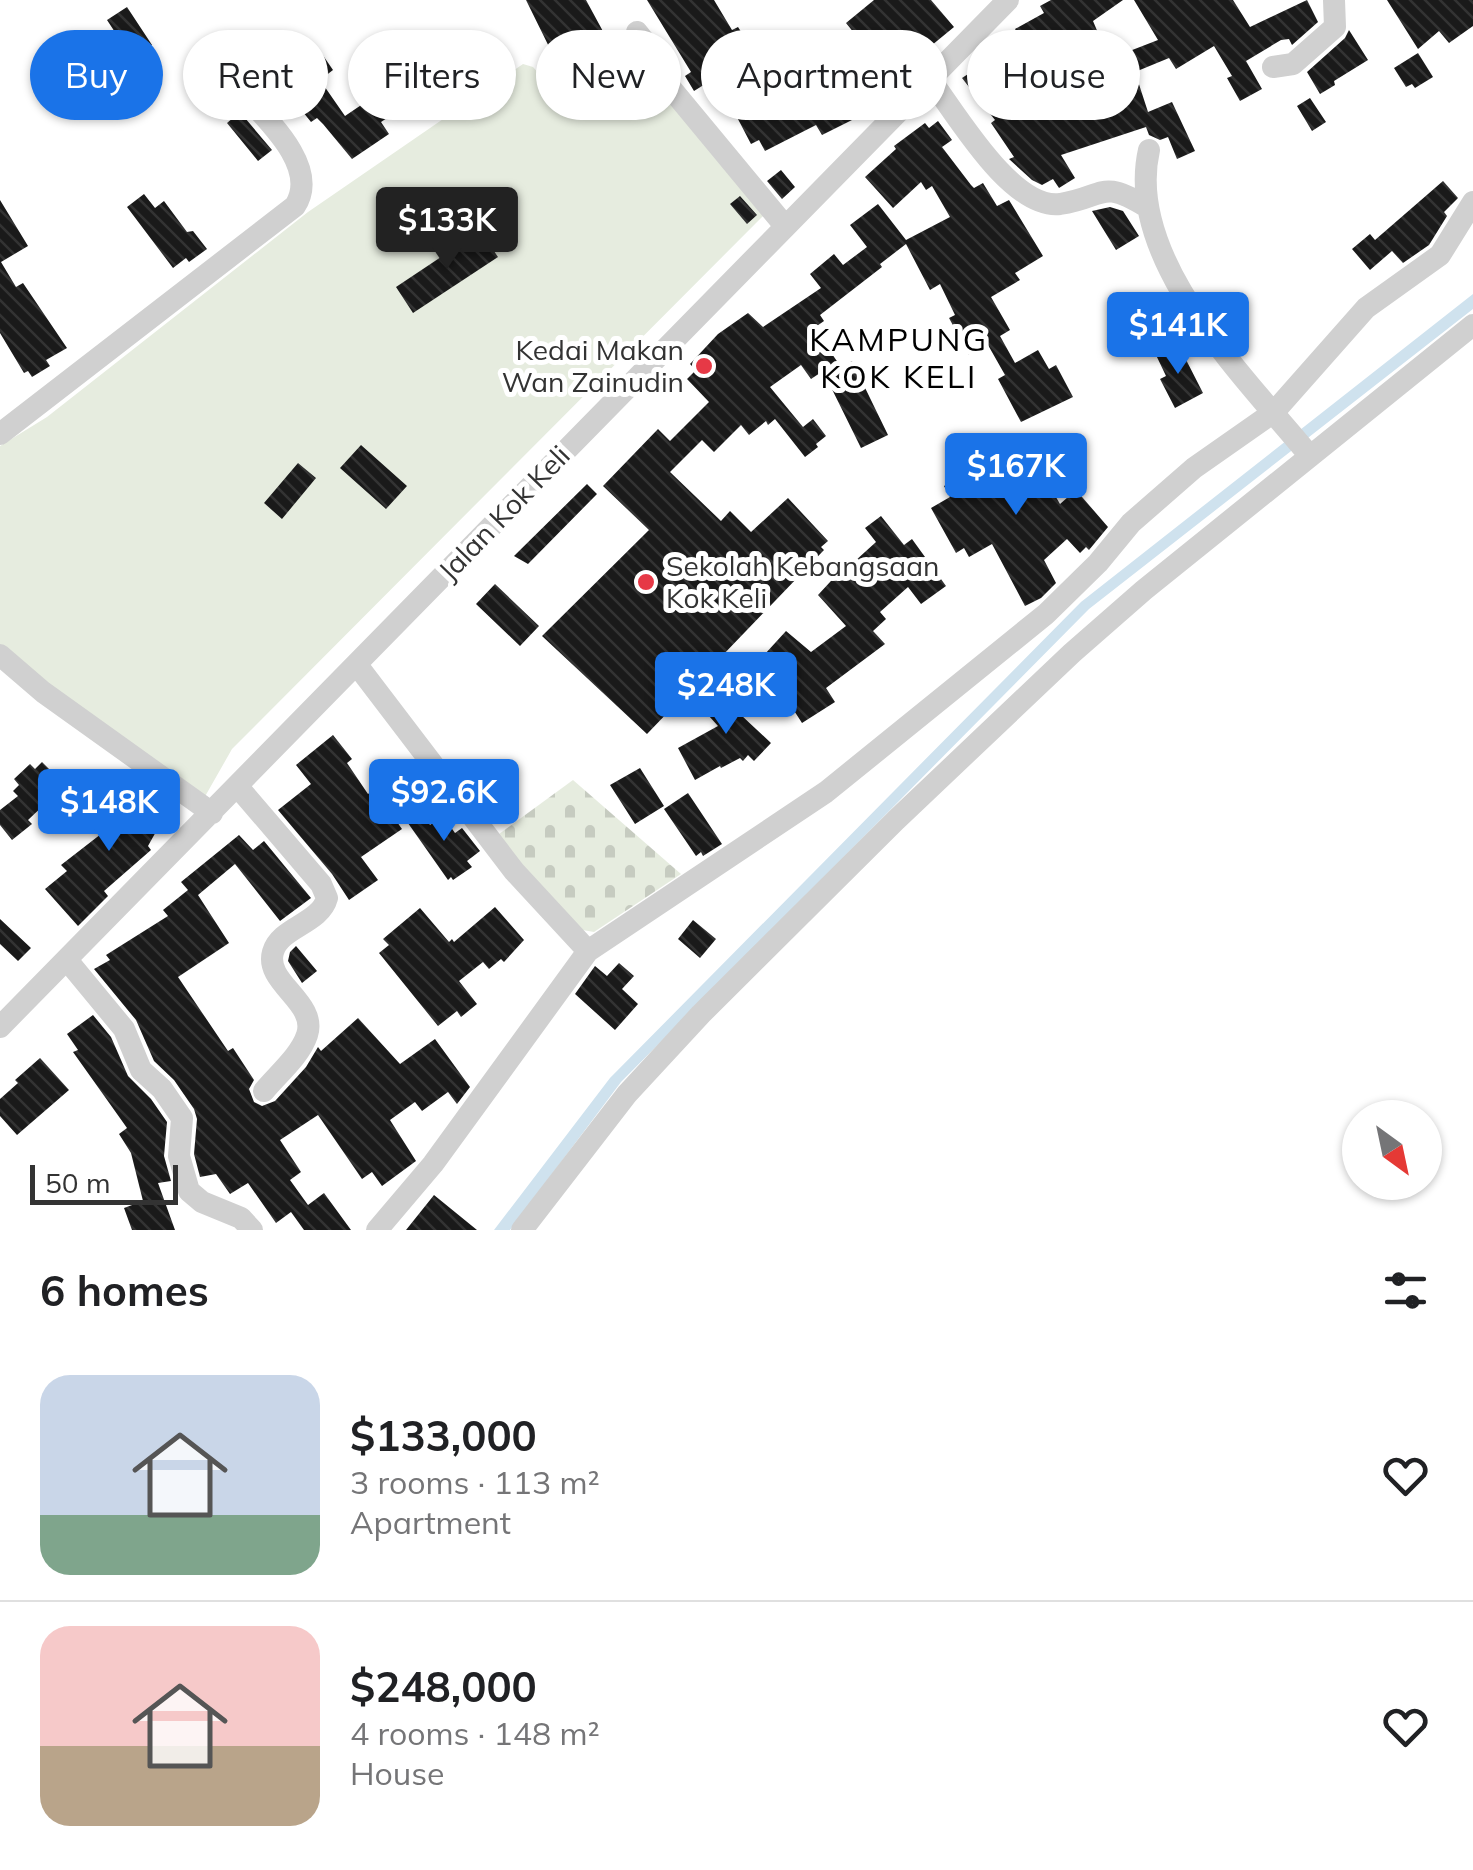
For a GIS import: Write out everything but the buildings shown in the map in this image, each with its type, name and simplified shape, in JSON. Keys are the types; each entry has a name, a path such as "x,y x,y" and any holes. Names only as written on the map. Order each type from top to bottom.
{"street":[{"name":"Jalan Kok Keli","path":"947,62 1008,0"},
{"path":"1272,67 1293,64 1335,27 1334,0"},
{"path":"681,100 785,226"},
{"path":"947,101 1004,176 1026,197 1060,204 1107,189 1148,206"},
{"path":"0,434 296,206 301,189 293,151 266,120"},
{"name":"Jalan Kok Keli","path":"0,1027 890,120"},
{"path":"1149,150 1146,177 1155,238 1190,306 1307,452"},
{"path":"378,1230 433,1164 588,950 826,792 1046,614 1098,563 1131,523 1194,468 1281,420 1366,308 1440,255 1473,202"},
{"path":"522,1230 627,1094 701,1014 896,820 1072,653 1307,452 1473,325"},
{"path":"0,655 44,692 212,813"},
{"path":"357,665 514,871 588,950"},
{"path":"238,787 321,884 327,898 321,910 273,952 274,968 307,1015 309,1030 298,1051 264,1091"},
{"path":"66,960 124,1029 141,1070 162,1089 182,1118 179,1156 190,1190 202,1202 241,1218 252,1230"}],"green space":[{"path":"523,64 536,70 536,120 681,120 681,113 764,215 232,749 203,800 0,647 0,446 47,417 308,212 442,120 516,120 516,69"},
{"path":"573,780 681,874 594,932 577,929 495,837"}],"water":[{"path":"1473,294 1473,309 1089,609 621,1082 510,1230 494,1230 610,1078 1081,602"}],"place":[{"name":"Kedai Makan Wan Zainudin","path":"704,366"},
{"name":"Sekolah Kebangsaan Kok Keli","path":"646,582"}],"district":[{"name":"KAMPUNG KOK KELI","path":"899,358"}]}
